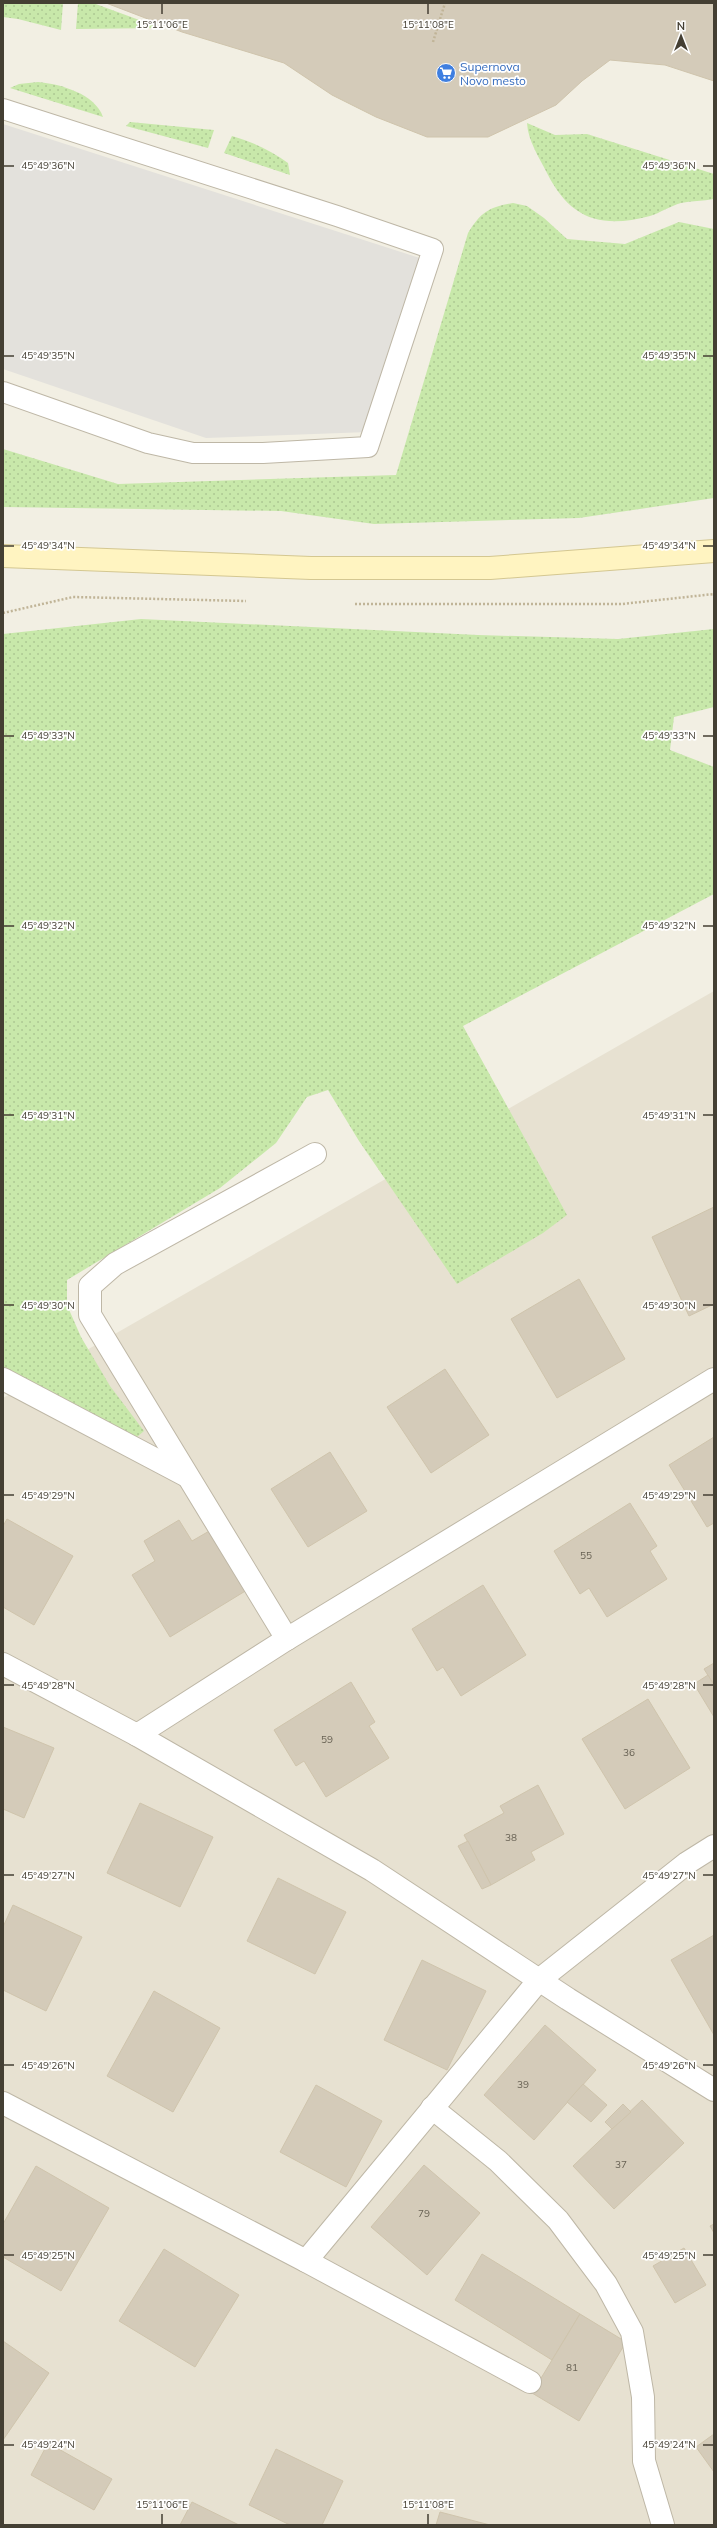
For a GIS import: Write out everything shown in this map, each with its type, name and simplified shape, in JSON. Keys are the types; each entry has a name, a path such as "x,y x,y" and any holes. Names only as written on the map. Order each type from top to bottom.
{"main road":[{"path":"3,556 311,568 490,568 714,551"}],"street":[{"path":"287,1639 186,1476 90,1315 90,1286 115,1264 316,1154"},
{"path":"3,1379 186,1476"},
{"path":"137,1735 287,1639 714,1379"},
{"path":"3,1664 137,1735 372,1870 539,1980 714,2090"},
{"path":"306,2261 539,1980 687,1863 714,1846"},
{"path":"3,2103 306,2261 530,2382"},
{"path":"432,2108 498,2162 558,2220 606,2284 632,2332 643,2397 644,2461 663,2525"}],"lane":[{"path":"3,109 336,216 433,249 368,447 263,454 193,453 148,443 3,392"}],"path":[{"path":"433,42 445,3"}],"shaded area":[{"path":"3,124 429,261 368,432 206,438 3,369"},
{"path":"714,991 714,2525 3,2525 3,1398"}],"green space":[{"path":"3,3 63,3 61,30 18,19 3,17"},
{"path":"78,3 93,3 161,28 76,29"},
{"path":"38,82 57,85 85,96 99,109 103,117 10,88 19,84"},
{"path":"130,122 214,130 208,148 126,126"},
{"path":"527,123 555,135 587,134 714,174 714,199 681,203 650,216 632,220 616,221 589,217 566,201 556,189 534,149 529,136"},
{"path":"232,136 261,147 281,158 288,163 290,175 224,153"},
{"path":"513,203 527,206 544,218 567,239 625,244 679,222 714,229 714,498 579,518 374,524 281,511 3,507 3,449 118,484 396,475 468,233 477,220 486,212 498,206"},
{"path":"141,619 478,635 618,639 714,629 714,707 674,717 670,750 714,767 714,894 463,1026 567,1215 543,1233 457,1284 359,1141 328,1090 307,1097 276,1143 220,1188 67,1280 67,1305 81,1337 110,1386 144,1431 137,1437 121,1437 3,1369 3,634"}],"building":[{"name":"Supernova Novo mesto","path":"106,3 714,3 714,81 665,65 610,60 582,81 556,105 488,137 427,137 376,117 332,95 284,63 182,32"},
{"path":"714,1207 714,1304 689,1316 652,1237"},
{"path":"579,1279 625,1359 557,1398 511,1319"},
{"path":"445,1369 489,1435 431,1473 387,1407"},
{"path":"714,1437 714,1523 707,1527 669,1465"},
{"path":"330,1452 367,1511 308,1547 271,1489"},
{"path":"630,1503 657,1546 650,1551 667,1579 607,1617 589,1588 580,1594 554,1551"},
{"path":"7,1519 73,1556 34,1625 3,1607 3,1526"},
{"path":"179,1520 192,1541 211,1530 247,1590 170,1637 132,1575 155,1561 144,1541"},
{"path":"483,1585 526,1655 461,1696 443,1667 437,1671 412,1629"},
{"path":"714,1663 714,1685 704,1669"},
{"path":"708,1675 714,1685 714,1717 694,1684"},
{"path":"351,1682 375,1722 369,1726 389,1758 326,1797 304,1761 296,1766 274,1730"},
{"path":"648,1699 690,1768 625,1809 582,1739"},
{"path":"3,1727 54,1748 24,1818 3,1809"},
{"path":"538,1785 564,1834 531,1852 535,1860 491,1885 464,1835 504,1813 500,1806"},
{"path":"140,1803 213,1837 180,1907 107,1873"},
{"path":"468,1841 491,1885 482,1889 458,1846"},
{"path":"278,1878 346,1912 315,1974 247,1941"},
{"path":"13,1905 82,1937 46,2011 3,1990 3,1927"},
{"path":"714,1935 714,2035 671,1960"},
{"path":"422,1960 486,1991 447,2070 384,2040"},
{"path":"154,1991 220,2028 173,2112 107,2076"},
{"path":"545,2025 596,2070 534,2140 484,2095"},
{"path":"583,2084 607,2105 591,2122 567,2102"},
{"path":"316,2085 382,2121 346,2187 280,2152"},
{"path":"642,2100 684,2143 614,2209 573,2166"},
{"path":"623,2104 631,2112 612,2129 605,2122"},
{"path":"424,2165 480,2213 427,2275 371,2227"},
{"path":"36,2166 109,2208 61,2291 3,2257 3,2224"},
{"path":"714,2224 714,2233 710,2226"},
{"path":"684,2248 706,2285 675,2303 653,2266"},
{"path":"164,2249 239,2295 195,2367 119,2321"},
{"path":"482,2254 580,2314 552,2360 455,2300"},
{"path":"580,2314 626,2342 579,2421 532,2393"},
{"path":"3,2341 49,2373 3,2440"},
{"path":"714,2434 714,2472 696,2447"},
{"path":"48,2443 112,2479 94,2510 31,2475"},
{"path":"276,2449 343,2481 322,2525 290,2525 249,2505"},
{"path":"192,2502 239,2525 180,2525"},
{"path":"440,2512 490,2525 436,2525"}],"place":[{"name":"Supernova Novo mesto","path":"446,73"}]}
